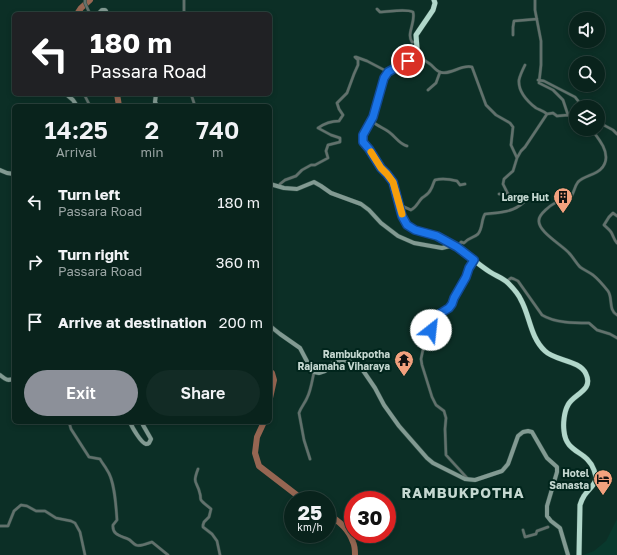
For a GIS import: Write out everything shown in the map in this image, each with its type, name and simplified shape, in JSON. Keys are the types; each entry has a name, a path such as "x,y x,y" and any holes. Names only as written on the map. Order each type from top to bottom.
{"highway":[{"path":"434,0 435,3 433,10 416,35 417,48 414,56 388,72 384,78 373,117 363,135 363,142 393,182 405,222 409,227 437,236 456,246 489,272 507,282 521,299 532,330 540,346 545,352 580,368 587,375 588,379 586,388 568,404 563,429 567,443 589,460 596,476 596,480 583,497 580,505 579,555"}],"street":[{"path":"85,0 89,12"},
{"path":"184,0 184,12"},
{"path":"535,0 535,10 541,41 541,65 538,80"},
{"path":"377,9 380,12 411,10 414,15 409,36 412,42 417,42"},
{"path":"513,35 514,22 537,19"},
{"path":"417,48 419,56 440,72 448,72 470,66 472,67 486,105 496,115 510,123 513,127 511,145 517,158"},
{"path":"280,184 285,180 296,176 302,170 311,165 328,158 326,151 328,145 340,142 340,138 318,128 330,121 339,120 343,115 337,103 347,93 358,65 358,60 355,57 367,60 388,72"},
{"path":"525,65 519,80 520,90 527,100 547,114 553,113 557,116 568,115 563,100 553,90 539,83 538,80"},
{"path":"428,90 436,83 440,72"},
{"path":"538,80 544,81 574,97 577,100"},
{"path":"68,96 76,104"},
{"path":"508,194 503,184 504,179 512,171 521,151 547,114"},
{"path":"371,121 389,132 402,145 407,146"},
{"path":"605,126 617,134"},
{"path":"598,136 607,157 604,163 598,171 584,177 577,183 570,198 556,202 545,210 538,221 546,234 569,253 580,267 593,276 608,291 612,311 617,315"},
{"path":"0,170 12,174"},
{"path":"399,205 412,210 415,208 423,197 427,195 435,180 442,180 444,178 457,180 460,185 465,184"},
{"path":"272,185 284,188 297,188 314,182 330,193 364,205 381,223 398,236 414,243 442,248 456,246 461,242 464,243 467,239 478,234 482,226 483,216 485,214 508,211 518,207 524,202 520,198 508,194 499,194"},
{"path":"617,216 613,212 604,225 610,230 614,240 617,243"},
{"path":"469,480 446,455 446,418 444,411 436,405 432,397 421,359 425,340 431,330 436,316 449,308 452,304 474,260"},
{"path":"507,282 511,278 518,281 542,315 545,317 566,323 589,323 596,330 610,334 617,338"},
{"path":"272,328 300,348 314,372 319,373 324,371 337,361 343,360 358,365 376,388 384,405 399,426 427,458 433,463 464,479 475,480 502,471 508,464 518,436 522,432 532,432 547,458 556,467 558,472 547,506 547,516 560,528 568,555"},
{"path":"310,459 304,440 300,409 309,393 314,372"},
{"path":"0,375 7,380 12,379"},
{"path":"70,424 71,429 89,457 100,459 110,475 115,494 117,512 117,520 112,529 114,532 130,540 134,545 138,546 152,542 168,555"},
{"path":"131,424 135,432 144,443 147,444 151,439 143,424"},
{"path":"198,469 195,482 200,493 200,499 211,509 209,517 204,522 203,527 212,534 217,541 220,555"},
{"path":"0,526 8,526 14,511 21,505 27,506 36,511 45,512 56,518 75,523 80,532 85,555"},
{"path":"523,530 525,537 536,534 537,531 548,527"}],"shaded area":[{"path":"617,519 617,555 583,555 594,551 606,541"}],"waterway":[{"path":"78,12 90,0"},
{"path":"117,96 119,104"},
{"path":"272,373 274,380 272,389"},
{"path":"263,424 257,437 255,453 259,466 292,491"},
{"path":"336,520 349,533 354,545 355,555"}],"slow traffic":[{"path":"371,152 381,168 393,182 402,214"}],"place":[{"name":"Large Hut","path":"563,214"},
{"name":"Rambukpotha Rajamaha Viharaya","path":"404,377"},
{"name":"Hotel Sanasta","path":"603,496"}],"district":[{"name":"RAMBUKPOTHA","path":"463,493"}],"route":[{"path":"408,61 388,72 384,78 373,117 363,135 363,142 393,182 402,216 407,225 415,230 437,236 457,247 474,260 452,304 449,308 436,316 431,330"}]}
